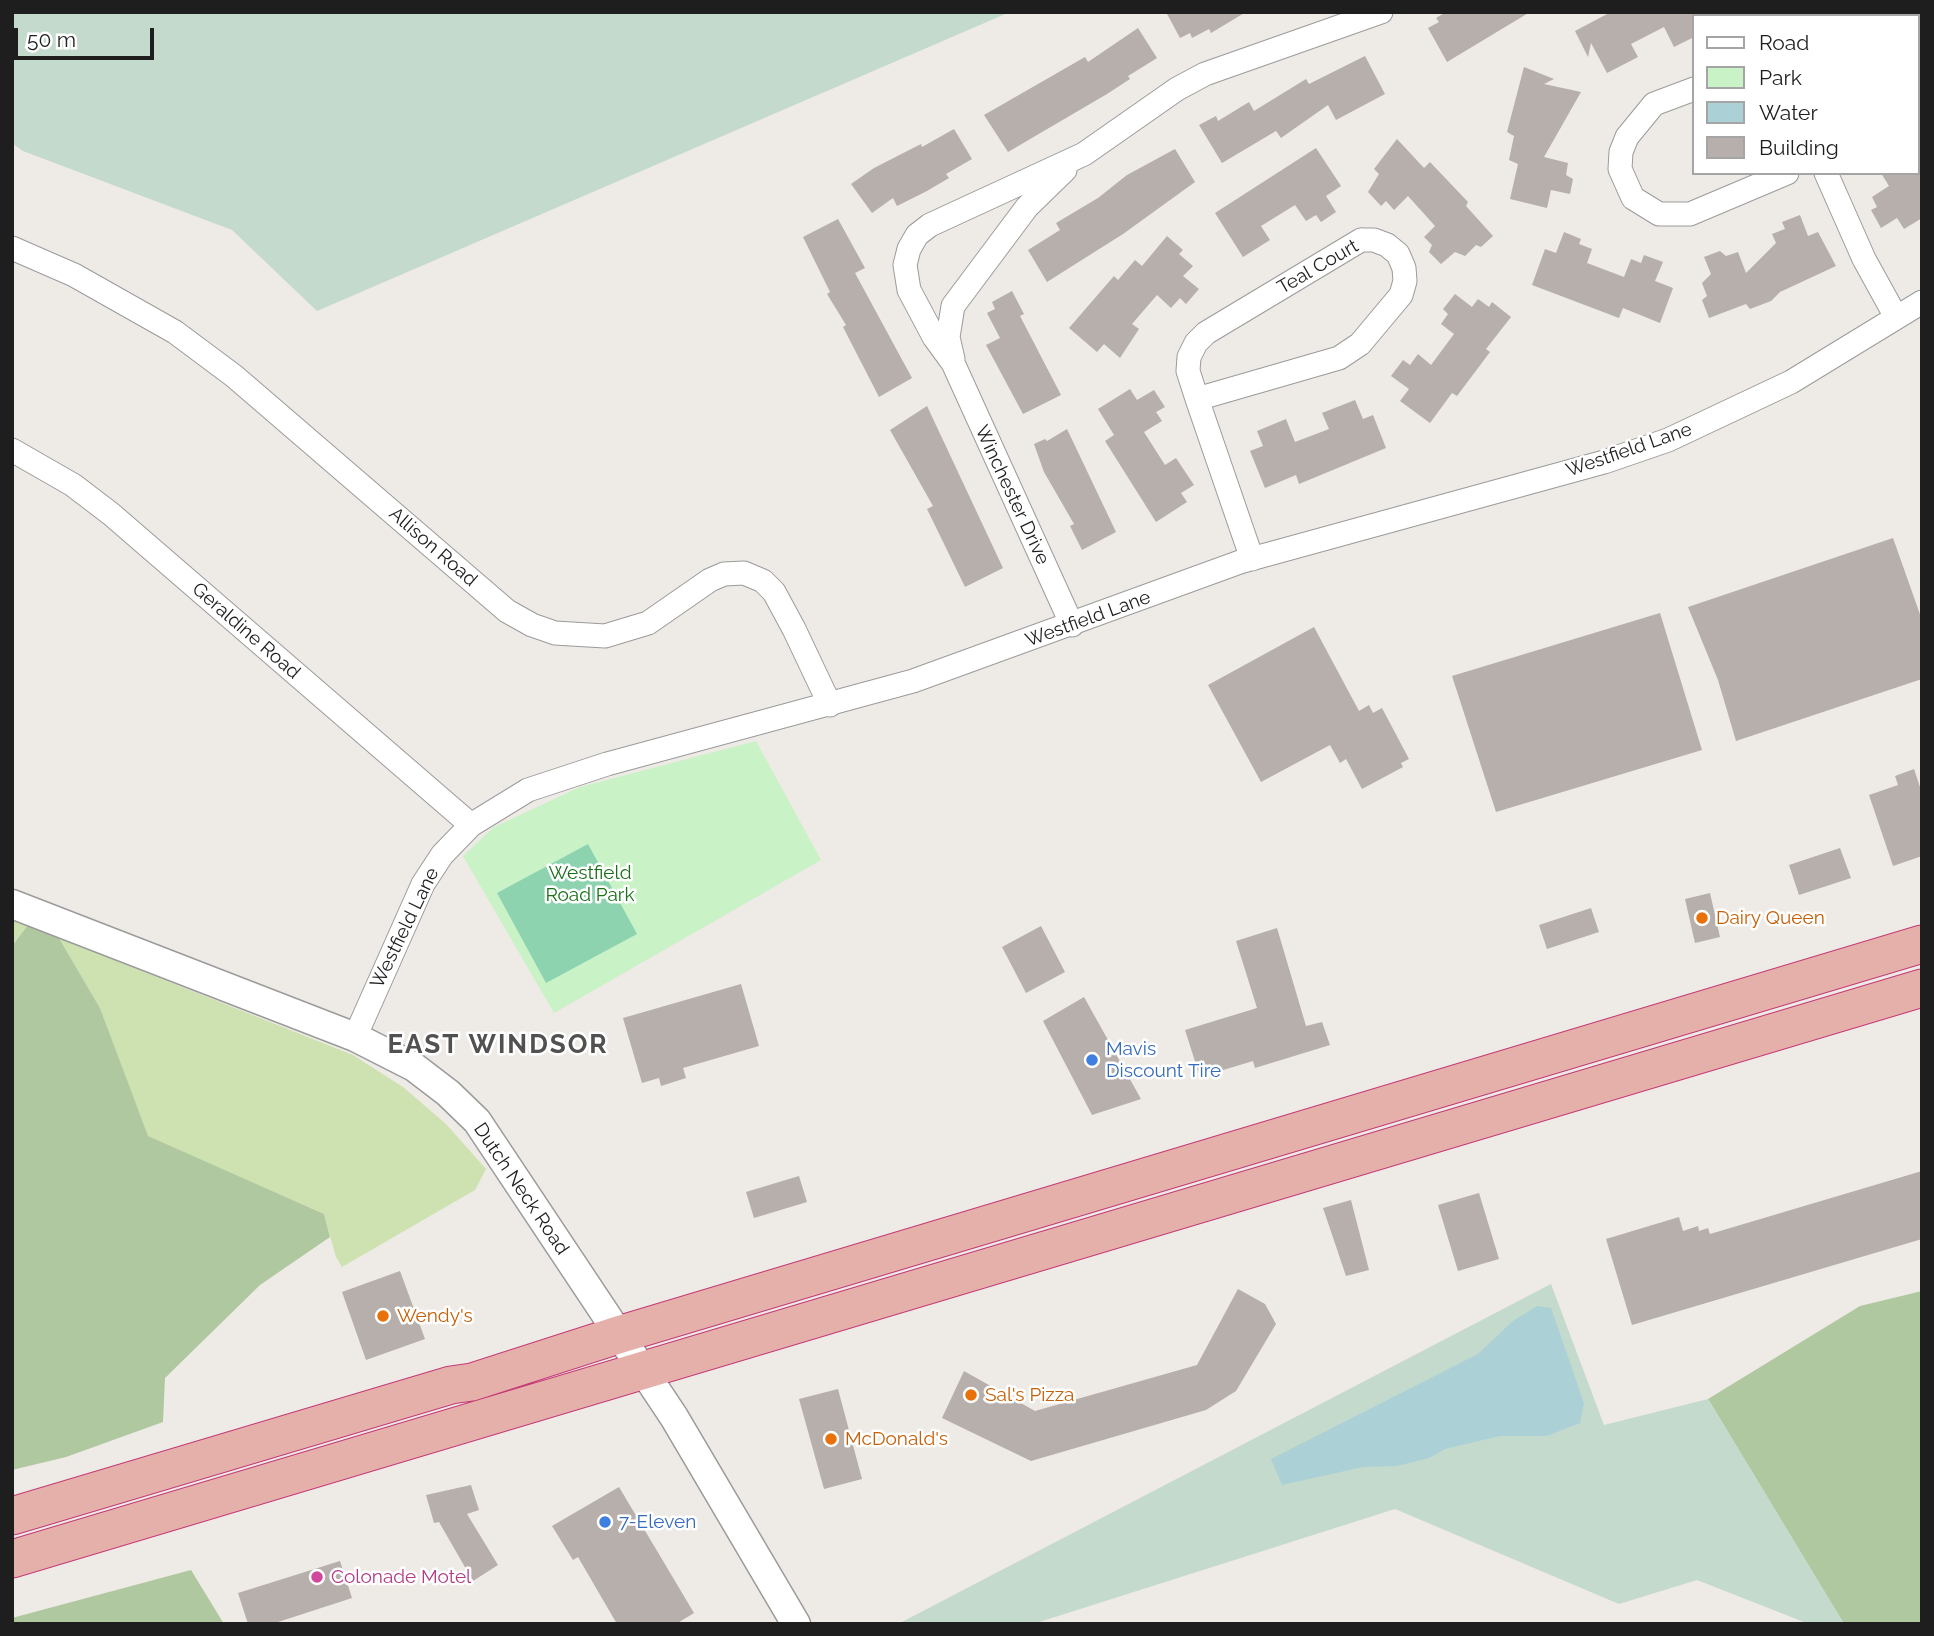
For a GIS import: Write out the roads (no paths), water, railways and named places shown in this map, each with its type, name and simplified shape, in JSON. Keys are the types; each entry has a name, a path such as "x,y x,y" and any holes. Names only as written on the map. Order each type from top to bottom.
{"highway":[{"path":"12,1517 438,1389 472,1382 618,1335 1546,1059 1922,944"},
{"path":"12,1559 1922,988"}],"street":[{"path":"1314,37 1334,12"},
{"name":"Winchester Drive","path":"953,363 948,337 953,306 1027,207 1054,179 1177,89 1205,74 1381,12"},
{"path":"1692,90 1654,104 1627,137 1621,152 1620,169 1633,198 1659,214 1690,214 1782,175"},
{"name":"Winchester Drive","path":"1072,625 953,363 934,337 906,280 909,250 917,236 930,225 1084,155"},
{"path":"1827,175 1864,258 1896,317"},
{"name":"Teal Court","path":"1197,398 1350,352 1401,295 1404,268 1398,254 1387,245 1374,240 1361,240 1206,333 1195,343 1189,357 1188,371 1197,398 1252,559"},
{"name":"Allison Road","path":"12,248 74,275 175,332 234,376 507,611 532,625 555,633 605,636 648,623 710,580 724,574 744,573 763,581 774,592 794,629 830,705"},
{"name":"Westfield Lane","path":"355,1037 423,884 442,855 471,825 497,806 541,785 607,764 914,681 1252,559 1604,462 1668,440 1791,382 1922,302"},
{"name":"Geraldine Road","path":"12,450 73,485 111,514 471,825"},
{"name":"Dutch Neck Road","path":"20,904 355,1037 414,1067 477,1121 674,1417 796,1624"},
{"path":"1546,1059 1555,1099"}],"water":[{"path":"1537,1306 1551,1308 1584,1403 1580,1423 1547,1436 1500,1436 1445,1449 1429,1458 1397,1466 1363,1467 1282,1485 1271,1459 1478,1354 1513,1321"}],"place":[{"name":"Dairy Queen","path":"1702,918"},
{"name":"Mavis Discount Tire","path":"1092,1060"},
{"name":"Wendy's","path":"383,1316"},
{"name":"Sal's Pizza","path":"971,1395"},
{"name":"McDonald's","path":"831,1439"},
{"name":"7-Eleven","path":"605,1522"},
{"name":"Colonade Motel","path":"317,1577"}],"district":[{"name":"EAST WINDSOR","path":"498,1045"}],"park label":[{"name":"Westfield Road Park","path":"590,884"}]}
